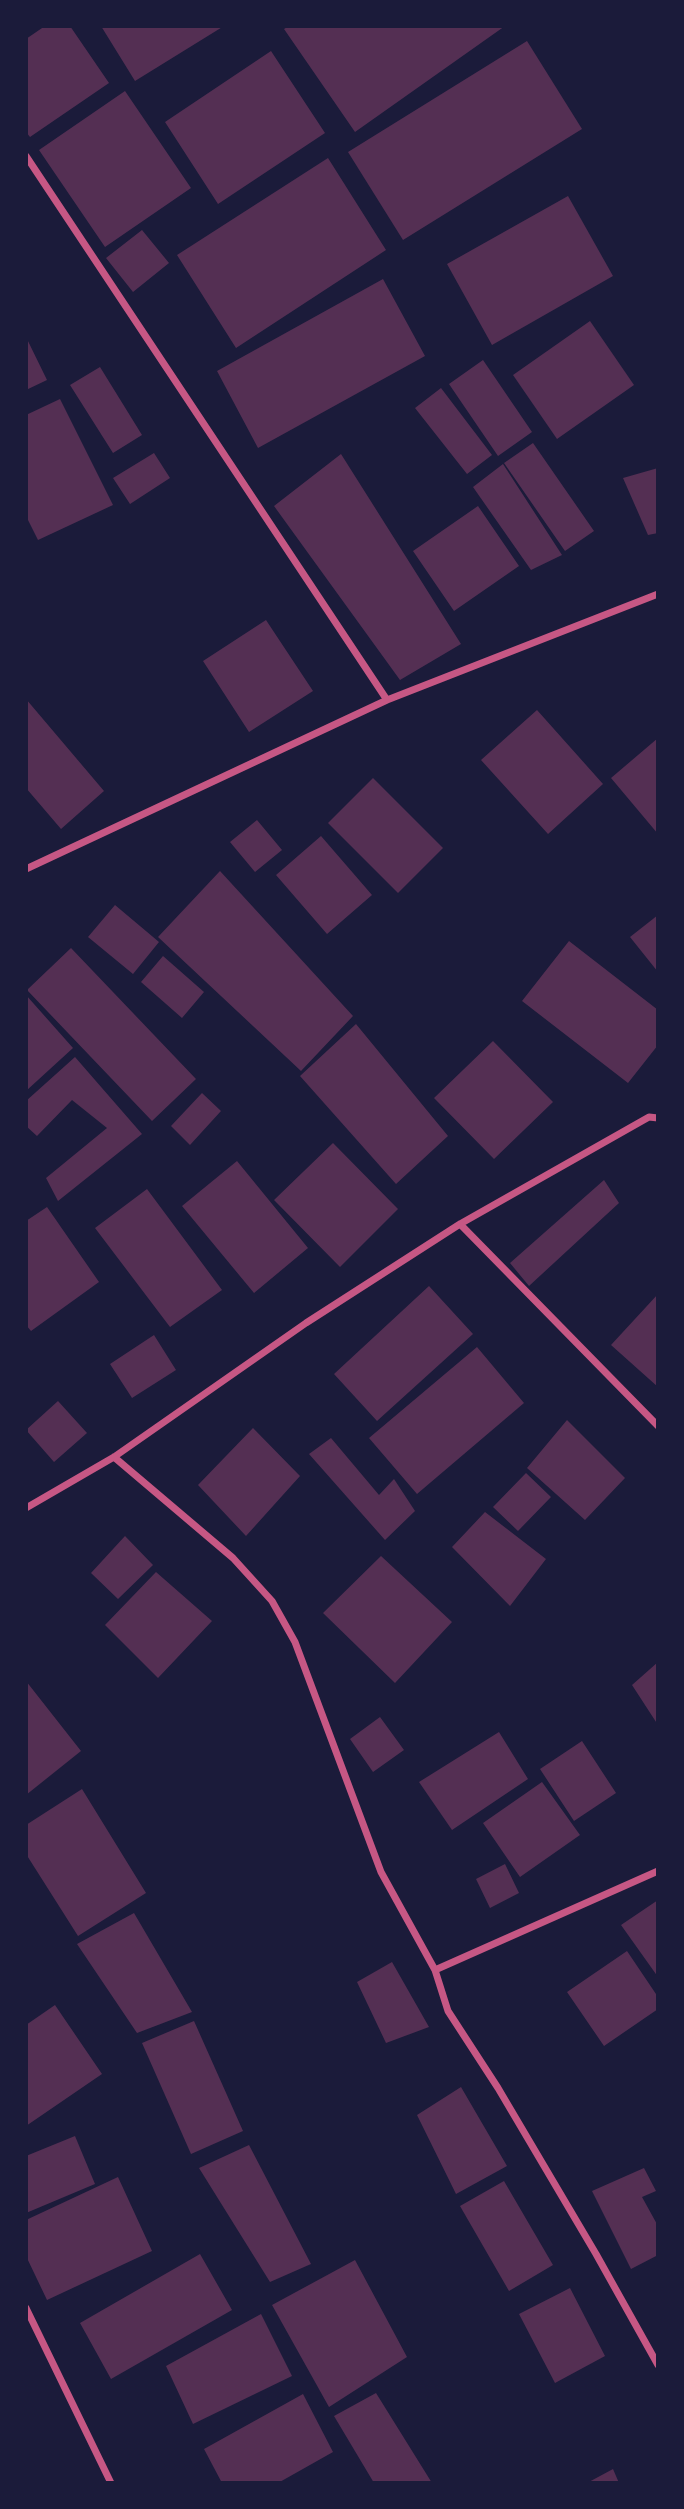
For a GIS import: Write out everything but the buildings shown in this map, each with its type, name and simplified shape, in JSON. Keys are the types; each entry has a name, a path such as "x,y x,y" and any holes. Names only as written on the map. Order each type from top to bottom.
{"street":[{"path":"26,156 29,165 387,700"},
{"path":"26,869 387,700 658,594"},
{"path":"26,1508 114,1457 306,1323 460,1224 649,1117 658,1118"},
{"path":"460,1224 658,1426"},
{"path":"114,1457 233,1558 272,1601 295,1642 381,1872 435,1970 449,2011 498,2088 658,2365"},
{"path":"435,1970 658,1871"},
{"path":"26,2308 111,2483"}]}
